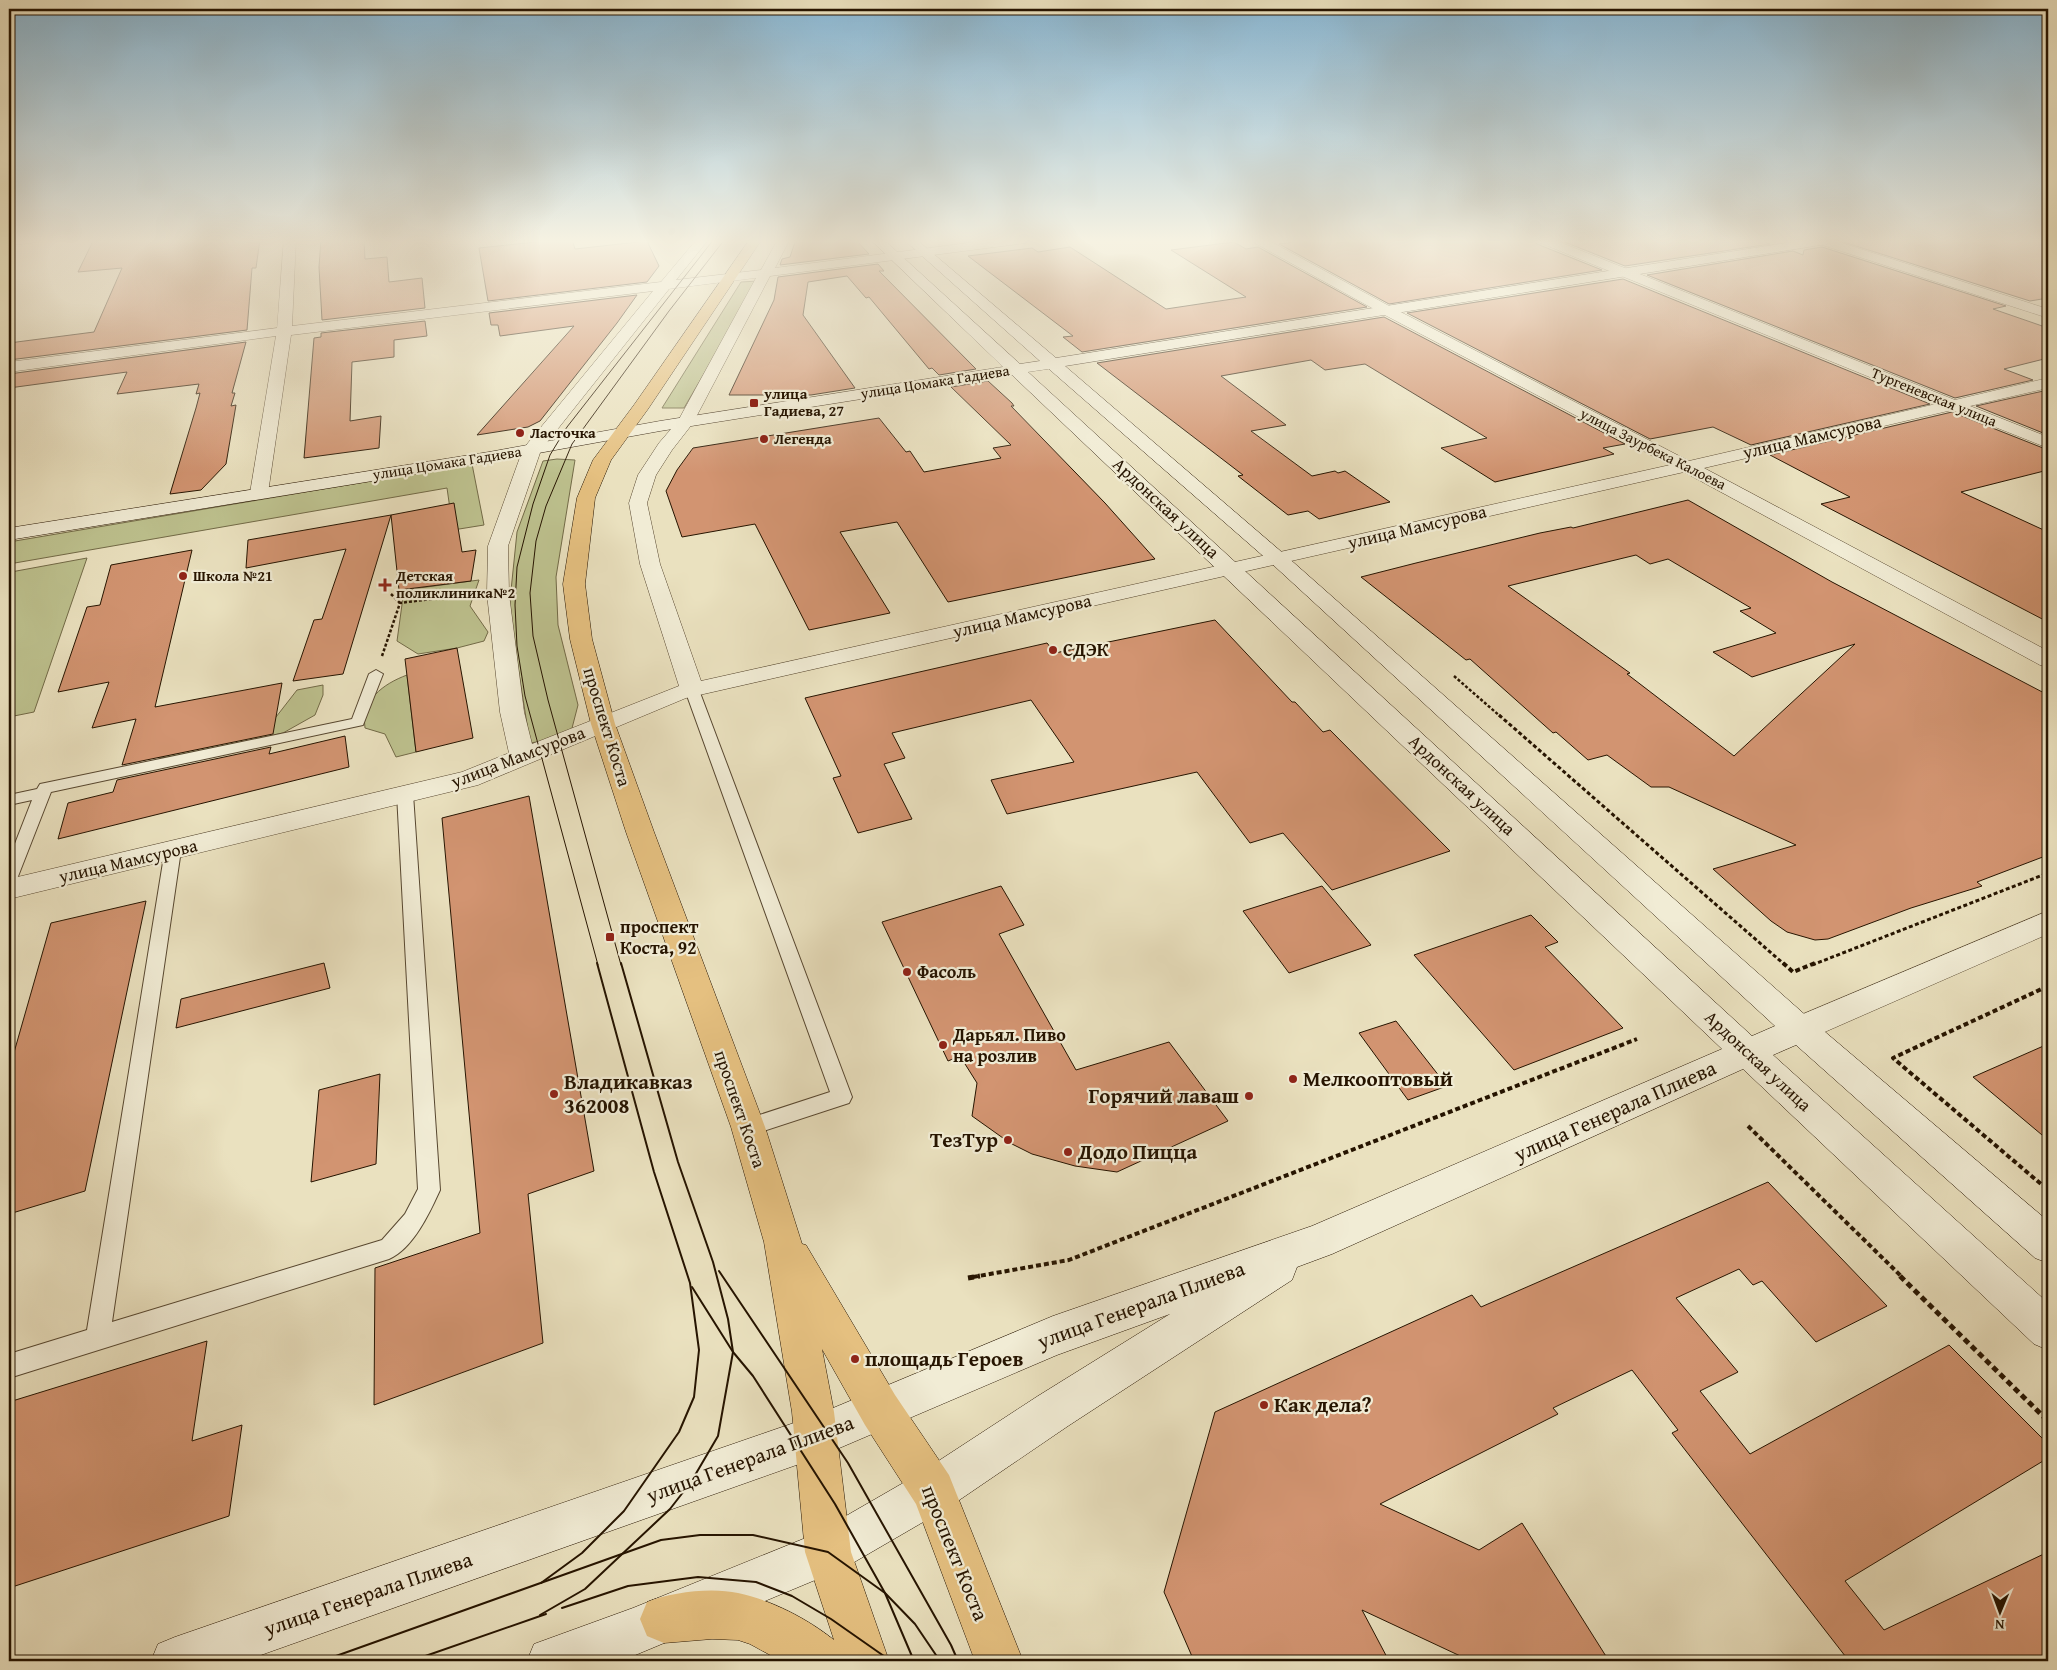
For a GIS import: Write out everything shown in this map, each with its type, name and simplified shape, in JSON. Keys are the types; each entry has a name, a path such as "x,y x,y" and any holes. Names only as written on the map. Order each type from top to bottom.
{"main road":[{"name":"проспект Коста","path":"703,317 640,409 620,432 602,460 586,498 574,584 581,639 603,724 640,832 748,1127 783,1242 816,1437 828,1552 864,1661"},
{"name":"проспект Коста","path":"783,1242 880,1410 933,1491 999,1661"},
{"path":"664,1619 728,1615 770,1628 812,1653 821,1661"}],"street":[{"path":"258,494 285,317"},
{"path":"9,368 401,317"},
{"path":"523,757 512,712 498,594 498,546 532,449 640,317"},
{"path":"692,690 650,564 638,503 647,475 665,447 685,423 742,317"},
{"name":"Ардонская улица","path":"958,317 2048,1330"},
{"name":"Ардонская улица","path":"998,317 1277,558 1800,1029 2048,1245"},
{"name":"улица Цомака Гадиева","path":"9,534 532,449 620,432 1342,317"},
{"name":"улица Заурбека Калоева","path":"1399,317 2048,660"},
{"name":"Тургеневская улица","path":"1735,317 2048,443"},
{"name":"улица Мамсурова","path":"9,889 469,779 666,697 692,690 1686,467 2048,383"},
{"name":"улица Генерала Плиева","path":"175,1661 816,1437 1053,1336 1319,1241 1664,1088 2048,922"},
{"name":"улица Генерала Плиева","path":"933,1491 1053,1411 1319,1241"},
{"path":"551,1661 664,1619 828,1552 933,1491"}],"lane":[{"path":"9,880 45,788 358,722 376,674"},
{"path":"692,690 842,1097 748,1127"},
{"path":"9,800 43,793"},
{"path":"9,1366 389,1248 413,1221 429,1190 405,794"},
{"path":"98,1338 173,850"}],"path":[{"path":"391,594 400,603"},
{"path":"400,603 471,594"},
{"path":"376,674 400,603"},
{"path":"1448,671 1793,972 2048,873"},
{"path":"2048,986 1893,1058 2048,1190"},
{"path":"968,1278 1069,1260 1637,1040"},
{"path":"1748,1126 2048,1421"}],"green space":[{"path":"719,317 737,317 684,408 662,408"},
{"path":"557,459 575,460 556,577 558,625 578,705 571,732 549,740 530,743 509,610 517,532 543,461"},
{"path":"472,464 484,525 453,530 447,488 9,564 9,542"},
{"path":"87,558 34,712 9,717 9,577 11,572"},
{"path":"479,580 470,606 488,632 484,641 457,648 418,654 397,641 404,590"},
{"path":"407,675 416,752 396,757 385,734 365,728 366,709 370,701 382,688"},
{"path":"323,685 323,695 315,715 283,733 183,755 159,758 156,756 276,717 297,690"}],"building":[{"path":"101,317 248,317 247,330 9,360 9,343 94,332"},
{"path":"322,317 348,317 322,320"},
{"path":"490,317 621,317 540,421 528,427 477,435 574,326 500,336 498,325 491,325"},
{"path":"766,317 804,317 855,388 811,395 729,395"},
{"path":"886,317 924,317 976,369 939,375 932,368 929,369"},
{"path":"1048,317 1304,317 1082,352 1063,337 1073,336"},
{"path":"1384,317 1625,444 1603,448 1614,454 1495,482 1441,448 1487,438 1365,364 1325,370 1311,360 1221,376 1286,425 1251,431 1312,476 1345,471 1390,502 1319,519 1308,511 1288,515 1238,476 1243,475 1097,363"},
{"path":"1415,317 1716,317 1930,404 1751,445 1713,427 1650,439"},
{"path":"1752,317 2016,317 2048,328 2048,358 2004,369 2033,380 1955,398"},
{"path":"425,321 427,336 394,340 394,357 352,362 350,421 381,416 379,448 304,458 314,338 321,337 321,333"},
{"path":"246,342 232,393 235,393 231,406 236,405 226,464 201,490 170,494 200,393 196,394 199,384 117,394 127,372 9,388 9,374"},
{"path":"988,381 1012,403 1014,406 1011,406 1105,503 1155,559 948,602 897,522 840,532 890,613 809,630 755,524 682,537 666,491 677,470 693,448 879,418 906,452 910,451 924,472 1001,458 993,448 1011,445 951,387"},
{"path":"2048,390 2048,435 1976,406"},
{"path":"1952,412 2048,450 2048,470 1961,492 2048,532 2048,622 1821,504 1850,497 1770,455"},
{"path":"1688,500 1832,582 2048,695 2048,855 1977,882 1982,886 1911,908 1828,939 1815,940 1787,932 1771,921 1713,869 1796,845 1669,787 1651,787 1607,755 1588,760 1556,732 1553,733 1470,659 1466,660 1361,577 1540,533 1573,528","holes":["1636,555 1650,564 1668,559 1751,608 1740,611 1776,633 1713,652 1752,677 1855,644 1734,756 1627,674 1630,673 1508,586"]},
{"path":"454,503 462,552 476,550 471,581 399,590 391,515"},
{"path":"391,515 343,674 293,681 314,620 322,619 346,549 246,568 248,540"},
{"path":"192,550 155,707 282,683 273,734 122,765 136,719 92,728 109,682 58,692 87,607 100,605 111,565"},
{"path":"1215,620 1292,702 1295,702 1323,732 1330,730 1450,851 1332,890 1283,833 1250,843 1197,772 1007,814 991,780 1074,762 1031,700 892,733 905,758 884,764 912,819 858,833 833,778 841,776 805,698 1047,643 1055,653"},
{"path":"457,648 473,738 416,752 405,659"},
{"path":"345,736 349,767 58,839 68,803 113,792 117,780 271,747 269,754"},
{"path":"529,796 594,1171 528,1194 543,1343 374,1405 375,1268 480,1233 442,818"},
{"path":"1001,886 1024,925 999,934 1076,1070 1169,1042 1228,1121 1117,1172 1075,1166 1032,1154 1010,1143 972,1116 977,1083 960,1056 948,1061 882,922"},
{"path":"1322,886 1371,945 1289,973 1243,911"},
{"path":"146,901 85,1191 9,1214 9,1070 51,923"},
{"path":"1531,915 1558,942 1545,947 1623,1028 1514,1070 1414,955"},
{"path":"324,963 330,988 176,1028 181,999"},
{"path":"1396,1021 1447,1086 1408,1100 1359,1033"},
{"path":"2048,1044 2048,1140 1973,1077"},
{"path":"380,1074 376,1164 311,1182 319,1090"},
{"path":"1768,1182 1887,1306 1816,1342 1762,1281 1753,1285 1739,1269 1676,1298 1738,1372 1700,1391 1750,1454 1949,1345 2048,1444 2048,1458 1845,1581 1884,1630 2048,1552 2048,1661 1849,1661 1672,1433 1678,1430 1632,1370 1553,1408 1558,1414 1380,1504 1479,1550 1522,1523 1609,1661 1471,1661 1362,1610 1389,1661 1194,1661 1164,1592 1215,1412 1472,1295 1481,1307"},
{"path":"207,1341 192,1441 242,1425 229,1516 9,1588 9,1402"}],"tram line":[{"path":"598,965 525,696 517,646 515,605 517,567 533,504 550,455 567,427 653,317"},
{"path":"621,965 548,700 533,636 530,593 536,541 546,506 572,444 665,317"},
{"path":"541,1583 582,1553 624,1511 679,1432 694,1397 699,1350 690,1283 654,1172 597,963"},
{"path":"621,963 678,1162 713,1262 728,1319 733,1352"},
{"path":"719,1271 848,1463 951,1645 958,1661"},
{"path":"692,1287 733,1352"},
{"path":"622,1554 670,1509 691,1482 718,1436 733,1352"},
{"path":"733,1352 753,1376 835,1504 885,1593"},
{"path":"622,1554 661,1540 700,1535 753,1535 828,1552 885,1593"},
{"path":"540,1615 585,1589 622,1554"},
{"path":"541,1583 622,1554"},
{"path":"562,1608 628,1586 698,1577 756,1582 792,1596 831,1619 891,1661"},
{"path":"322,1661 541,1583"},
{"path":"885,1593 915,1624 940,1661"},
{"path":"885,1593 914,1661"},
{"path":"411,1661 546,1614"}],"place":[{"name":"улица Гадиева, 27","path":"754,403"},
{"name":"Ласточка","path":"520,433"},
{"name":"Легенда","path":"764,439"},
{"name":"Школа №21","path":"183,576"},
{"name":"Детская поликлиника№2","path":"385,585"},
{"name":"СДЭК","path":"1053,650"},
{"name":"проспект Коста, 92","path":"610,937"},
{"name":"Фасоль","path":"907,972"},
{"name":"Дарьял. Пиво на розлив","path":"943,1045"},
{"name":"Мелкооптовый","path":"1293,1079"},
{"name":"Владикавказ 362008","path":"554,1094"},
{"name":"Горячий лаваш","path":"1249,1096"},
{"name":"ТезТур","path":"1008,1140"},
{"name":"Додо Пицца","path":"1068,1152"},
{"name":"площадь Героев","path":"855,1359"},
{"name":"Как дела?","path":"1264,1405"}]}
